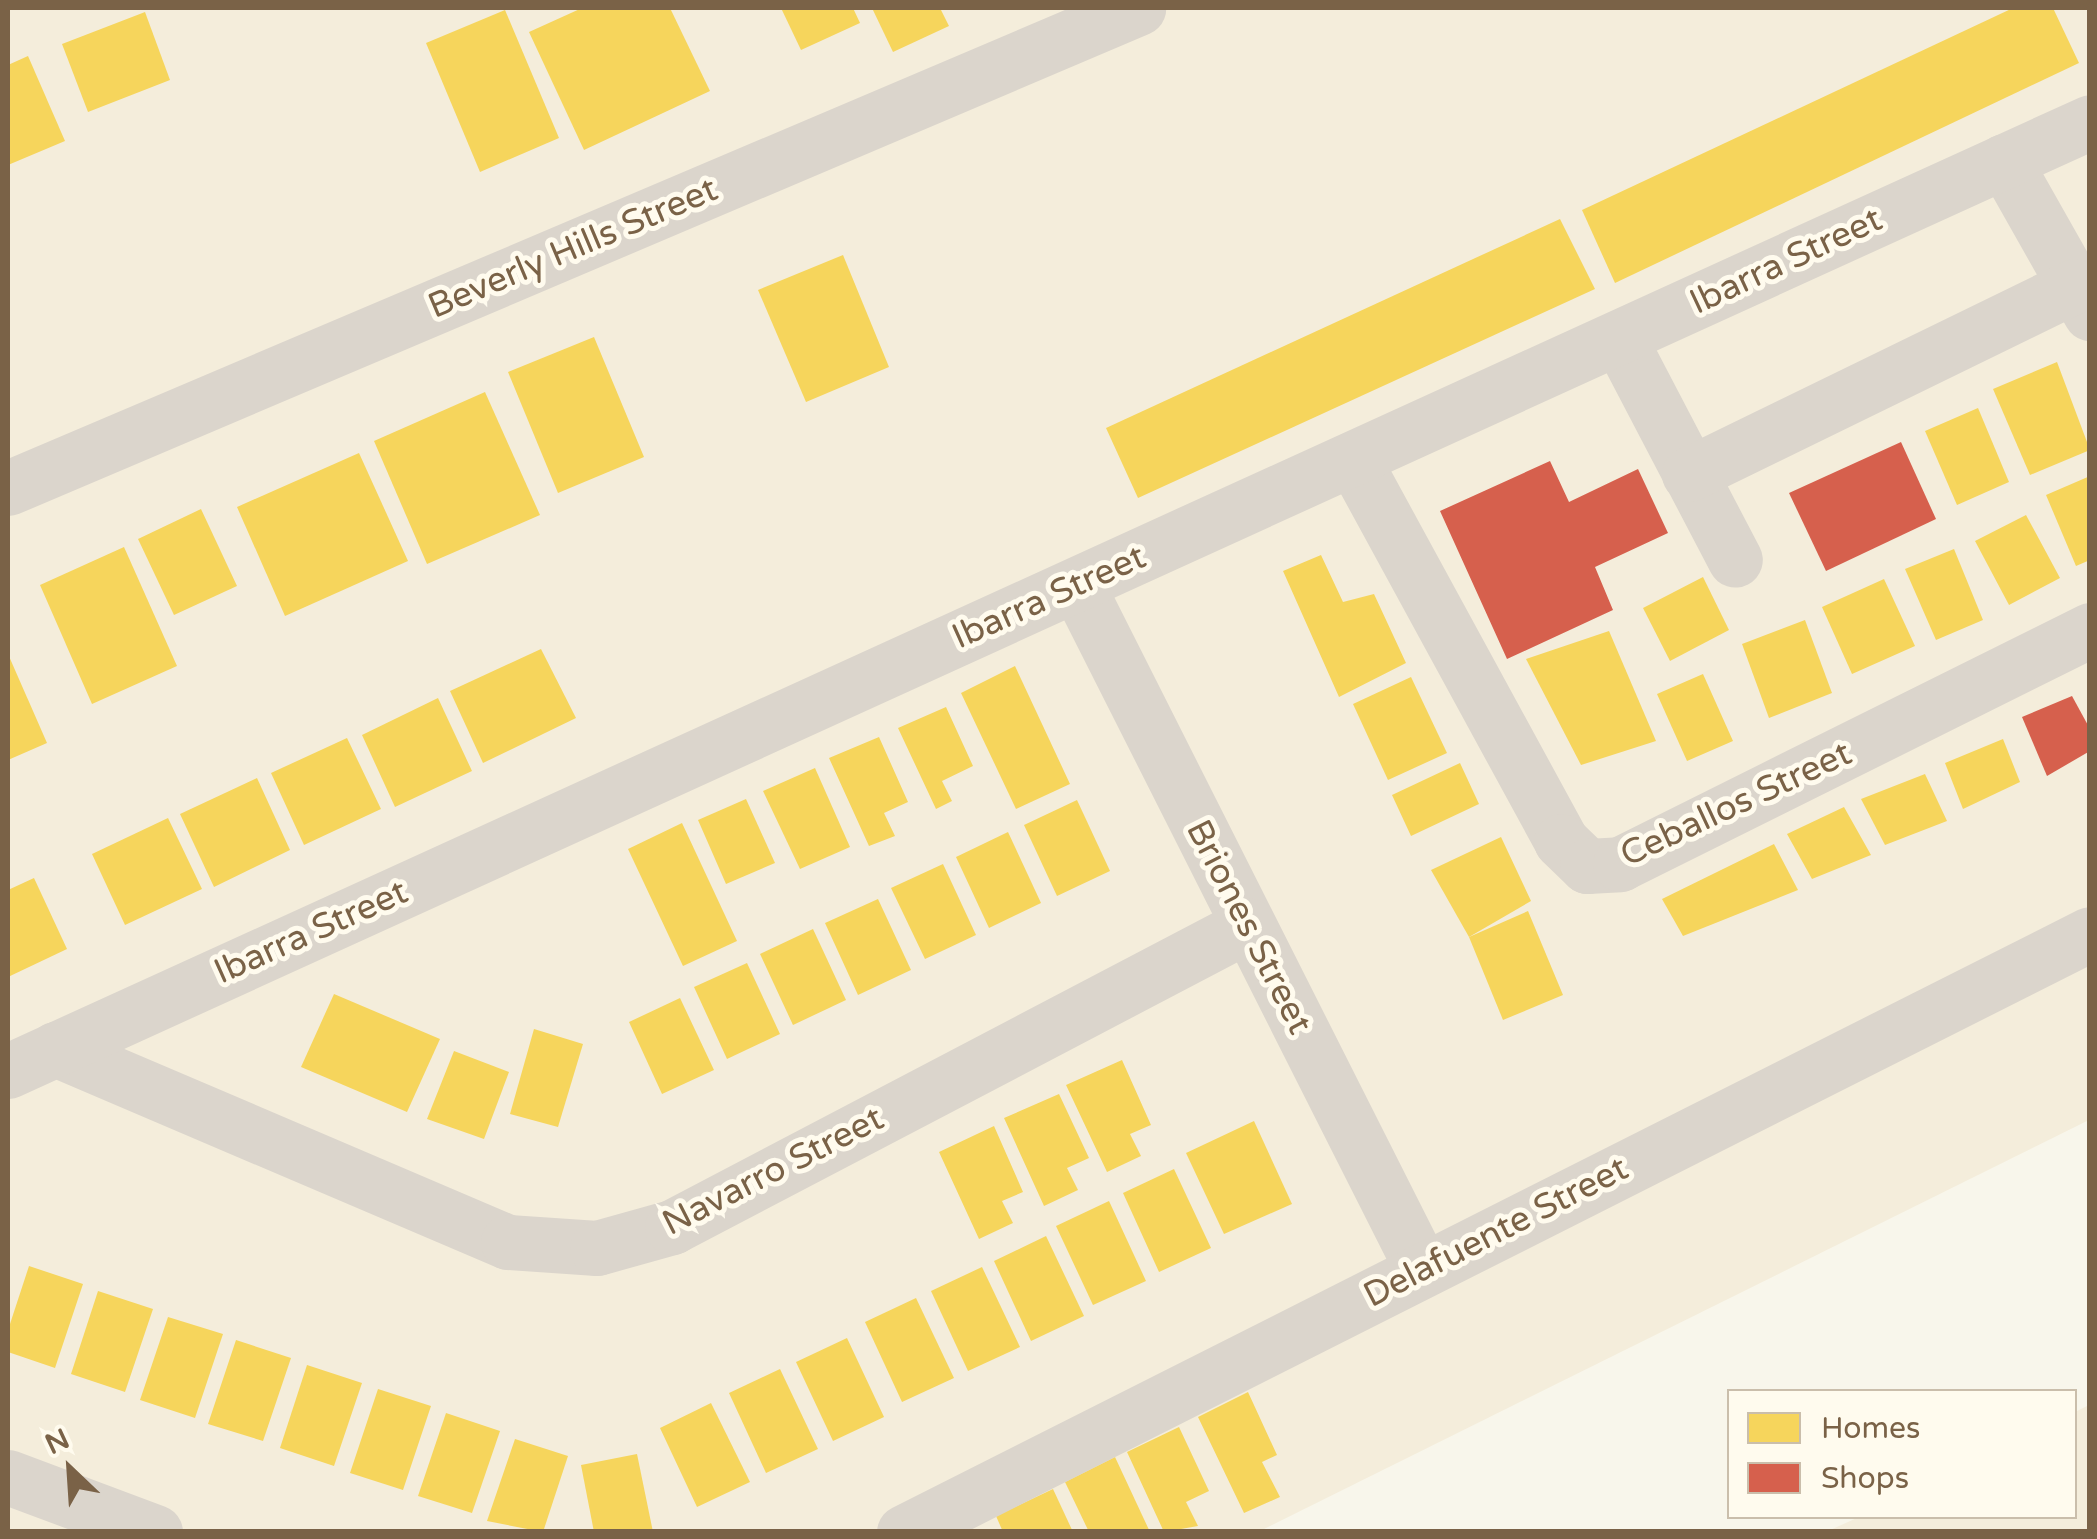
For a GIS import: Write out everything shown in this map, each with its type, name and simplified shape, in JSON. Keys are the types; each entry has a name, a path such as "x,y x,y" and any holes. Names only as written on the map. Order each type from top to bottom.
{"street":[{"name":"Beverly Hills Street","path":"8,488 1138,8"},
{"name":"Ibarra Street","path":"31,1060 2090,122"},
{"path":"1689,474 2082,299 2004,161"},
{"path":"1619,338 1735,560"},
{"name":"Ceballos Street","path":"1353,458 1561,841 1587,866 1620,864 2090,630"},
{"name":"Briones Street","path":"1077,584 1422,1269"},
{"name":"Navarro Street","path":"31,1060 508,1242 597,1248 672,1227 1248,925"},
{"name":"Delafuente Street","path":"904,1532 2090,934"},
{"path":"8,1476 154,1532"}],"shaded area":[{"path":"8,8 2089,8 2089,1120 1260,1531 8,1532"},
{"path":"2089,1405 2089,1531 1828,1531 1855,1519 2077,1519 2077,1411"}],"building: Homes":[{"path":"582,8 670,8 710,91 584,150 529,32"},
{"path":"781,8 853,8 860,23 801,50"},
{"path":"872,8 940,8 949,26 893,52"},
{"path":"2013,8 2053,8 2079,63 1615,283 1582,210"},
{"path":"505,10 559,138 480,172 426,43"},
{"path":"145,12 170,80 88,112 62,44"},
{"path":"28,56 65,141 8,165 8,65"},
{"path":"1560,219 1595,289 1138,498 1106,428"},
{"path":"843,255 889,367 806,402 758,290"},
{"path":"594,337 644,457 558,493 508,372"},
{"path":"2057,362 2090,450 2030,475 1993,389"},
{"path":"485,392 540,515 427,564 374,441"},
{"path":"1978,408 2009,482 1957,505 1925,431"},
{"path":"359,453 408,561 285,616 237,507"},
{"path":"2090,476 2090,560 2076,566 2046,495"},
{"path":"201,509 237,586 174,615 138,539"},
{"path":"2026,515 2060,578 2009,605 1975,541"},
{"path":"124,547 177,666 92,704 40,585"},
{"path":"1954,549 1983,620 1936,640 1905,569"},
{"path":"1321,555 1343,602 1374,594 1406,663 1339,697 1283,571"},
{"path":"1703,577 1729,630 1670,661 1643,608"},
{"path":"1884,579 1915,646 1852,674 1822,607"},
{"path":"1805,620 1832,693 1769,718 1742,644"},
{"path":"1609,631 1656,741 1581,765 1526,659"},
{"path":"541,649 576,718 483,763 450,691"},
{"path":"8,654 47,743 8,760"},
{"path":"1015,666 1070,784 1016,809 961,693"},
{"path":"1703,674 1733,741 1687,761 1657,694"},
{"path":"1411,677 1447,753 1388,780 1353,704"},
{"path":"438,698 472,771 395,807 362,735"},
{"path":"946,707 973,766 942,781 952,801 936,809 898,728"},
{"path":"879,737 908,802 884,813 895,836 869,846 829,758"},
{"path":"347,738 381,809 304,845 271,773"},
{"path":"2003,739 2020,782 1963,809 1945,763"},
{"path":"1460,763 1479,804 1411,836 1392,795"},
{"path":"815,768 850,847 800,869 763,791"},
{"path":"1925,774 1947,821 1885,845 1861,799"},
{"path":"257,778 290,850 214,887 180,814"},
{"path":"746,799 775,863 726,884 698,820"},
{"path":"1077,800 1110,871 1057,896 1024,825"},
{"path":"1844,807 1871,855 1812,879 1787,834"},
{"path":"168,818 202,889 125,925 92,854"},
{"path":"682,823 737,941 683,966 628,849"},
{"path":"1008,832 1041,903 989,928 956,857"},
{"path":"1501,837 1531,901 1469,937 1431,870"},
{"path":"1774,844 1798,890 1683,936 1662,899"},
{"path":"943,864 976,935 925,959 891,888"},
{"path":"34,878 67,949 8,977 8,890"},
{"path":"878,899 911,970 858,995 825,923"},
{"path":"1528,911 1563,995 1503,1020 1469,937"},
{"path":"813,929 846,1000 793,1025 760,954"},
{"path":"747,963 780,1034 727,1059 694,987"},
{"path":"334,994 440,1039 407,1112 301,1067"},
{"path":"680,998 714,1070 662,1094 629,1022"},
{"path":"534,1029 583,1044 558,1127 510,1114"},
{"path":"454,1051 509,1072 484,1139 427,1119"},
{"path":"1122,1060 1151,1125 1130,1134 1141,1156 1107,1172 1066,1085"},
{"path":"1059,1094 1089,1158 1067,1168 1078,1190 1044,1206 1004,1118"},
{"path":"1254,1121 1292,1204 1224,1234 1186,1153"},
{"path":"994,1126 1023,1192 1002,1201 1013,1223 979,1239 939,1152"},
{"path":"1174,1169 1211,1248 1159,1272 1123,1193"},
{"path":"1109,1201 1146,1281 1093,1305 1056,1226"},
{"path":"1046,1236 1084,1316 1031,1341 994,1261"},
{"path":"29,1266 83,1284 55,1368 8,1352 8,1330"},
{"path":"982,1267 1020,1347 968,1371 931,1291"},
{"path":"98,1291 153,1309 125,1392 71,1374"},
{"path":"916,1298 954,1378 902,1402 865,1322"},
{"path":"168,1317 223,1334 195,1418 140,1400"},
{"path":"847,1338 884,1417 833,1441 796,1362"},
{"path":"236,1340 291,1358 263,1441 208,1424"},
{"path":"307,1365 362,1383 334,1466 280,1448"},
{"path":"780,1369 818,1449 766,1473 729,1393"},
{"path":"378,1389 431,1406 403,1490 350,1473"},
{"path":"1248,1392 1277,1455 1262,1462 1280,1497 1244,1513 1198,1417"},
{"path":"711,1403 750,1482 697,1507 660,1428"},
{"path":"446,1413 500,1431 472,1513 418,1496"},
{"path":"1179,1427 1209,1491 1186,1502 1198,1526 1164,1532 1127,1452"},
{"path":"515,1439 568,1456 543,1532 487,1521"},
{"path":"637,1454 653,1532 594,1532 581,1465"},
{"path":"1115,1457 1150,1532 1089,1532 1065,1482"},
{"path":"1053,1489 1073,1532 1003,1532 996,1516"}],"building: Shops":[{"path":"1901,442 1936,519 1826,571 1789,493"},
{"path":"1550,461 1569,502 1638,469 1668,533 1595,567 1613,610 1507,659 1440,511"},
{"path":"2072,696 2090,729 2090,751 2047,776 2022,717"}]}
